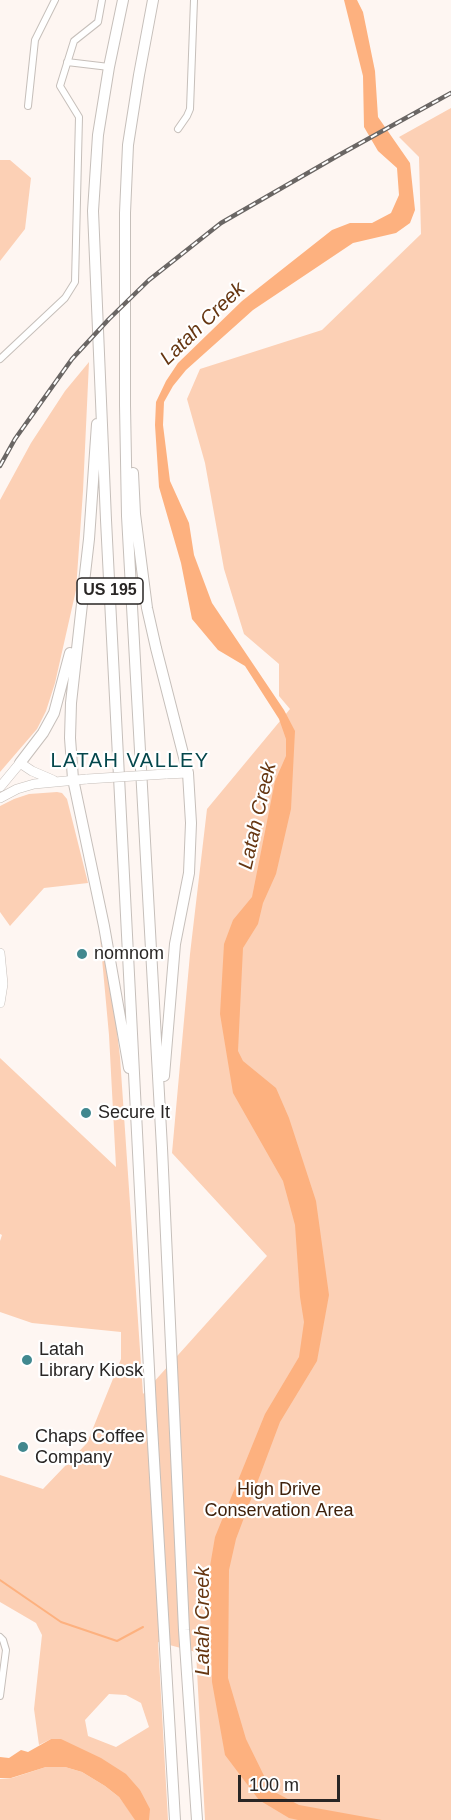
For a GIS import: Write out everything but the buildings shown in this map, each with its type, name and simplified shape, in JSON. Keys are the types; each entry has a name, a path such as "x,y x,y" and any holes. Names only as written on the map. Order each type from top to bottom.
{"highway":[{"name":"US 195","path":"123,0 98,135 93,211 99,379 156,1502 175,1820"},
{"name":"US 195","path":"153,0 128,145 125,213 127,516 161,1119 184,1630 197,1820"},
{"path":"99,379 89,539 71,703 70,738 73,779 104,926 137,1116"},
{"path":"125,381 132,427 135,514 144,583 156,648 188,773 192,823 189,873 175,944 161,1119"},
{"path":"20,763 43,733 54,713 62,688 83,595"}],"main road":[{"path":"0,787 20,763 32,771 56,780"},
{"path":"0,798 26,786 56,780 188,773"},
{"path":"0,953 3,984 0,1003"}],"street":[{"path":"28,106 35,40 55,0"},
{"path":"177,129 188,116 190,108 194,0"},
{"path":"0,359 65,298 75,282 79,117 60,86 74,41 98,22 100,1"},
{"path":"67,62 109,67"},
{"path":"0,1637 6,1650 0,1696"}],"green space":[{"name":"High Drive Conservation Area","path":"451,108 451,1820 205,1820 196,1652 158,1642 168,1820 149,1820 51,1739 39,1745 34,1709 42,1635 36,1623 0,1602 0,1475 43,1489 87,1443 121,1359 121,1332 32,1323 0,1312 0,1241 2,1235 0,1234 0,1058 116,1167 109,1035 100,937 114,1006 120,1057 143,1394 267,1256 172,1153 190,954 207,809 290,709 279,696 279,664 244,634 224,569 205,463 187,399 200,369 322,330 421,234 419,157 399,137","holes":["109,1694 126,1695 141,1703 149,1727 116,1747 88,1736 85,1720"]},
{"path":"0,160 10,160 31,178 25,229 0,261"},
{"path":"89,362 76,590 55,683 46,711 37,729 0,772 0,500 31,443 65,391"},
{"path":"62,793 67,799 88,883 44,888 10,926 0,912 0,806 29,794"},
{"path":"46,1767 65,1767 82,1772 119,1797 136,1820 0,1820 0,1779 12,1778"}],"shaded area":[{"path":"344,0 357,0 363,12 375,71 378,117 410,163 415,210 410,223 396,233 353,243 253,310 186,370 173,386 164,402 163,425 170,481 189,523 194,555 212,603 284,710 295,731 291,809 276,874 263,903 258,924 243,948 238,1051 243,1061 276,1088 289,1118 316,1201 329,1295 317,1361 280,1422 236,1539 229,1570 228,1678 246,1739 271,1790 299,1805 382,1820 298,1820 289,1818 259,1800 225,1755 212,1682 209,1572 215,1537 265,1414 299,1357 304,1322 295,1225 283,1181 233,1093 220,1014 224,944 233,920 252,897 275,781 286,756 286,739 279,719 245,666 218,650 192,619 181,563 159,487 155,425 156,402 178,363 242,301 332,230 350,223 372,223 391,213 399,195 397,168 378,151 364,127 363,76"},
{"path":"51,1739 61,1739 101,1758 126,1774 140,1790 150,1809 149,1820 135,1820 119,1797 105,1786 82,1772 65,1767 46,1767 11,1778 0,1778 0,1757 9,1758 21,1750 28,1752"}],"waterway":[{"path":"0,1580 61,1622 117,1641 143,1627"}],"railway":[{"path":"0,466 15,439 72,359 149,280 221,223 451,93"}],"place":[{"name":"nomnom","path":"82,954"},
{"name":"Secure It","path":"86,1113"},
{"name":"Latah Library Kiosk","path":"27,1360"},
{"name":"Chaps Coffee Company","path":"23,1447"}],"district":[{"name":"LATAH VALLEY","path":"130,761"}],"water label":[{"name":"Latah Creek","path":"203,324"},
{"name":"Latah Creek","path":"258,816"},
{"name":"Latah Creek","path":"203,1621"}]}
